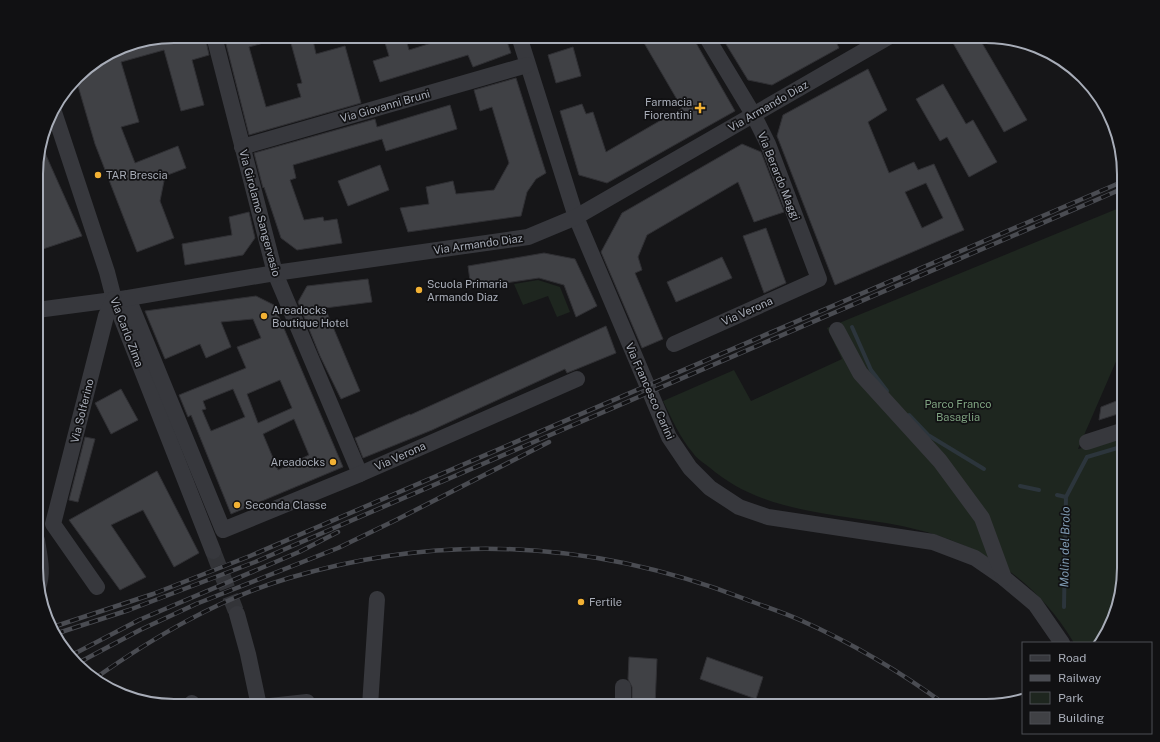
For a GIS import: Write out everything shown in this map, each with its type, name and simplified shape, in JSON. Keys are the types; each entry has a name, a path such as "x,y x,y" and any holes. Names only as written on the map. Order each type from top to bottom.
{"street":[{"name":"Via Girolamo Sangervasio","path":"216,43 275,273 360,474"},
{"name":"Via Francesco Carini","path":"521,43 576,217 669,437 690,468 710,488 739,507 768,517 933,542 975,558 1004,578"},
{"name":"Via Berardo Maggi","path":"710,43 753,114 768,144 820,279"},
{"name":"Via Armando Diaz","path":"121,299 275,273 528,237 576,217 878,43"},
{"name":"Via Giovanni Bruni","path":"242,147 527,64"},
{"name":"Via Carlo Zima","path":"57,117 107,272 121,299 223,530"},
{"name":"Via Verona","path":"674,344 820,279"},
{"name":"Via Carlo Zima","path":"121,299 213,552"},
{"path":"43,309 121,299"},
{"name":"Via Solferino","path":"97,587 53,524 106,316 121,299"},
{"path":"837,330 860,373 940,461 982,518 1004,578 1035,604 1061,642"},
{"name":"Via Verona","path":"223,530 360,474 577,379"},
{"path":"1087,442 1117,432"},
{"path":"370,699 377,599"},
{"path":"237,614 261,699"},
{"path":"623,687 623,699"}],"green space":[{"name":"Parco Franco Basaglia","path":"1117,209 1117,359 1078,449 1117,439 1117,576 1110,610 1094,642 1073,642 1041,599 1022,581 1002,566 979,553 955,542 902,526 826,514 776,503 753,494 730,482 701,461 688,447 680,435 663,401 734,370 751,401 842,359 827,328"},
{"path":"538,280 560,287 570,312 557,317 548,296 523,305 514,284"}],"building":[{"path":"206,43 209,55 192,60 204,105 181,111 164,50 121,62 139,122 121,127 135,163 178,146 186,168 165,176 160,201 174,238 137,252 95,144 78,86 88,76 101,65 140,47 157,44"},
{"path":"226,43 264,43 249,47 266,107 301,97 297,84 302,83 291,43 314,43 316,54 345,46 361,103 249,135"},
{"path":"385,43 407,43 409,50 432,43 507,43 511,53 473,67 468,55 380,82 373,61 389,56"},
{"path":"644,43 696,43 735,111 607,183 579,175 560,111 582,104 586,114 593,112 606,152 682,108"},
{"path":"725,43 836,43 839,48 772,85 748,80"},
{"path":"953,43 982,43 1027,120 1004,132"},
{"path":"573,47 581,76 556,83 548,55"},
{"path":"868,69 887,110 868,122 889,173 914,162 918,170 934,164 964,230 835,285 777,136 783,115","holes":["926,183 943,218 922,228 905,192"]},
{"path":"516,78 546,173 536,179 527,192 521,216 408,232 400,208 429,204 426,187 453,181 456,194 494,190 509,163 492,107 480,111 474,90"},
{"path":"943,84 966,124 973,120 997,162 969,177 947,137 940,141 916,99"},
{"path":"450,105 457,129 386,151 382,139 293,165 296,178 290,180 304,220 323,217 324,221 337,219 342,243 297,250 281,238 264,187 263,188 254,153 375,119 377,127"},
{"path":"742,144 761,152 784,212 754,222 738,182 647,235 638,257 642,270 635,273 663,339 642,348 601,252 622,213"},
{"path":"45,153 82,236 43,249 43,174"},
{"path":"380,165 389,190 348,206 338,181"},
{"path":"249,212 255,238 243,255 185,265 182,244 232,235 229,217"},
{"path":"766,228 786,283 764,293 743,236"},
{"path":"544,253 575,259 597,306 576,317 564,285 539,278 471,288 468,266"},
{"path":"722,257 732,278 676,302 667,282"},
{"path":"368,279 372,302 325,308 360,391 341,399 320,356 298,302 307,286"},
{"path":"256,296 274,305 343,467 231,514 191,415 188,417 179,395 246,368 237,347 261,338 253,319 221,322 231,347 206,358 200,344 165,359 145,311","holes":["280,380 292,408 258,423 247,394","233,389 245,417 211,431 202,410 206,409 203,401","294,419 309,455 278,470 263,434"]},
{"path":"606,326 616,353 567,373 565,369 432,430 363,458 355,438 410,415"},
{"path":"121,389 138,420 111,434 95,403"},
{"path":"1117,401 1117,414 1099,420 1101,407"},
{"path":"85,437 95,439 78,502 69,500"},
{"path":"157,471 199,553 174,567 143,510 111,525 146,577 120,590 69,520"},
{"path":"629,657 657,659 655,699 632,699 632,687 628,679"},
{"path":"707,657 763,677 756,699 700,679"}],"waterway":[{"name":"Molin del Brolo","path":"852,327 871,370 887,391"},
{"name":"Molin del Brolo","path":"909,415 928,435 984,469"},
{"path":"1066,497 1087,457 1117,448"},
{"name":"Molin del Brolo","path":"1020,486 1039,490"},
{"name":"Molin del Brolo","path":"1057,495 1066,497 1064,607"}],"tunnel":[{"path":"213,551 237,614"}],"railway":[{"path":"57,626 153,594 250,556 1117,184"},
{"path":"60,632 129,610 255,562 1117,191"},
{"path":"81,661 140,630 196,604 338,548 549,442"},
{"path":"75,653 139,620 299,552 338,532"},
{"path":"99,676 163,634 212,608 289,578 347,563 404,554 461,549 518,550 575,555 632,565 689,580 745,599 793,617 838,638 912,681 937,699"}],"place":[{"name":"Farmacia Fiorentini","path":"700,108"},
{"name":"TAR Brescia","path":"98,175"},
{"name":"Scuola Primaria Armando Diaz","path":"419,290"},
{"name":"Areadocks Boutique Hotel","path":"264,316"},
{"name":"Areadocks","path":"333,462"},
{"name":"Seconda Classe","path":"237,505"},
{"name":"Fertile","path":"581,602"}]}
